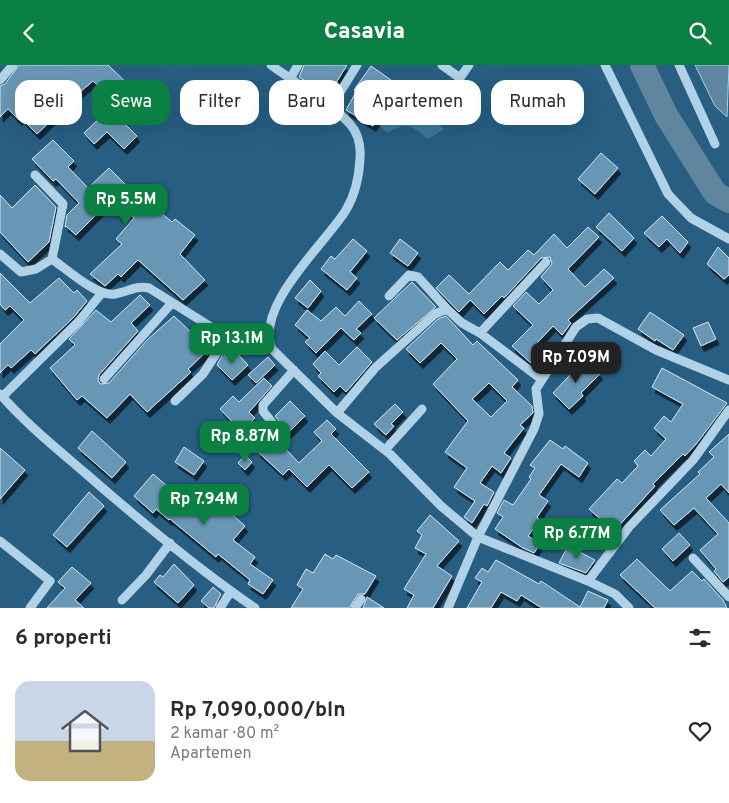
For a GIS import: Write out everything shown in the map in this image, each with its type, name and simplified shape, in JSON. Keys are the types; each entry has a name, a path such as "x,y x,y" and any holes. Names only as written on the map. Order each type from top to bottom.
{"street":[{"path":"0,80 14,65"},
{"path":"271,65 290,79 298,65"},
{"path":"344,85 356,65"},
{"path":"442,65 460,77 469,65"},
{"path":"605,65 668,194 691,218 729,239"},
{"path":"679,65 715,144"},
{"path":"344,119 351,125 361,143 358,176 346,211 291,279 273,318 268,341 272,349 337,413 385,450 441,507 478,537 615,593 629,608"},
{"path":"0,254 21,272 36,269 52,259 63,204 34,175"},
{"path":"52,259 101,294 116,294 140,286 149,288 171,304 227,337 268,341"},
{"path":"480,333 546,261"},
{"path":"389,296 409,275 418,277 462,323 480,333 541,379"},
{"path":"101,294 80,321 1,395 36,431 170,543 255,608"},
{"path":"104,379 171,304"},
{"path":"337,413 375,368 435,314 447,309"},
{"path":"448,608 478,537 534,429 539,414 536,389 576,327 587,319 598,318 656,350 729,380"},
{"path":"175,401 204,374 227,337"},
{"path":"284,438 263,411 263,405 294,370"},
{"path":"385,450 422,409"},
{"path":"588,581 629,527 693,460 729,411"},
{"path":"0,541 50,581 30,608"},
{"path":"122,600 146,575 170,543"},
{"path":"693,558 729,597"},
{"path":"220,608 231,591"},
{"path":"355,608 361,599"}],"shaded area":[{"path":"695,65 729,65 727,117 715,106"},
{"path":"379,125 440,125 444,129 428,139 409,126 399,127 387,133"}],"building":[{"path":"19,65 108,65 124,80 92,80 82,90 82,80 15,80 15,116 8,109 0,117 0,86 5,84"},
{"path":"304,65 347,65 338,80 304,80 299,77"},
{"path":"371,66 391,80 361,80"},
{"path":"354,96 354,115 346,110"},
{"path":"28,125 46,125 37,134"},
{"path":"92,125 126,125 137,136 124,149 107,132 94,144 84,133"},
{"path":"53,140 74,161 68,167 88,188 109,168 125,184 122,187 144,206 148,202 172,222 175,219 195,235 180,254 205,280 183,300 138,260 121,277 118,274 105,286 90,274 122,244 116,239 134,218 112,199 76,235 65,227 67,215 79,203 56,179 53,181 32,159"},
{"path":"601,153 618,168 595,194 578,179"},
{"path":"35,185 56,207 49,242 28,262 0,232 0,195 12,208"},
{"path":"609,213 634,238 622,251 596,227"},
{"path":"662,216 688,242 680,253 667,239 659,247 644,233"},
{"path":"588,227 599,237 568,269 585,287 604,269 614,278 568,320 571,323 562,335 553,326 536,344 544,352 532,364 512,346 533,325 513,306 526,292 539,304 553,290 541,277 552,264 550,257 541,258 504,298 502,296 484,314 470,300 459,312 436,288 449,275 469,294 500,262 508,270 528,250 534,255 554,234 567,248"},
{"path":"353,239 367,251 350,272 357,278 347,290 321,269 331,256 335,259"},
{"path":"400,239 418,253 408,266 390,253"},
{"path":"718,247 729,258 729,275 724,279 707,264"},
{"path":"0,273 30,303 59,278 74,293 77,290 87,301 74,317 35,354 31,350 11,368 8,365 0,373 0,344 24,320 10,306 5,310 0,304"},
{"path":"310,280 321,291 308,308 295,298"},
{"path":"412,282 436,307 397,340 374,318"},
{"path":"140,295 150,305 131,323 138,331 99,375 98,380 100,384 109,383 147,340 174,316 196,337 202,331 215,345 208,355 205,353 188,369 191,372 147,412 130,394 107,418 82,396 77,400 50,368 75,345 69,339 96,310 111,322"},
{"path":"359,301 372,314 356,329 361,333 354,340 341,328 316,353 305,342 310,338 295,325 307,310 321,321 336,307 345,316"},
{"path":"650,312 684,335 673,350 656,339 655,341 638,329"},
{"path":"446,316 473,345 477,341 518,380 512,387 532,406 533,413 520,425 524,428 504,453 511,458 501,473 492,466 480,483 494,492 487,506 484,504 472,523 464,517 475,501 454,487 467,468 445,452 468,421 433,384 457,359 441,343 420,363 406,349 438,319","holes":["489,383 507,401 491,417 472,399"]},
{"path":"708,322 716,339 701,346 693,328"},
{"path":"357,347 372,362 346,392 340,386 334,392 318,376 321,373 313,364 325,351 339,365"},
{"path":"234,350 248,365 232,380 217,365 223,354 227,358"},
{"path":"268,357 275,365 256,383 248,375"},
{"path":"585,359 600,374 581,393 583,396 569,409 553,393"},
{"path":"662,368 727,403 697,443 653,484 655,486 614,531 589,509 617,479 622,483 638,466 634,461 645,450 651,456 666,439 654,428 664,416 671,422 683,404 652,387"},
{"path":"264,378 272,386 249,412 255,418 241,431 220,409 233,396 239,402"},
{"path":"290,401 305,416 288,433 275,416"},
{"path":"395,404 403,412 391,424 394,426 386,435 374,424"},
{"path":"327,420 336,429 331,434 369,472 352,488 329,465 307,487 289,469 283,475 257,451 266,442 276,453 283,446 299,463 322,441 314,432"},
{"path":"92,431 126,462 112,478 78,448"},
{"path":"729,434 729,493 721,484 706,498 729,523 729,577 723,582 714,571 716,569 700,550 718,534 694,508 674,525 660,510 700,474 698,472 714,457 709,452"},
{"path":"550,440 563,449 565,446 588,463 579,477 561,464 539,495 548,501 537,517 540,520 528,536 540,544 534,553 523,548 495,529 503,517 497,513 504,500 513,505 531,479 529,477 535,468 530,465"},
{"path":"184,447 204,461 194,475 175,462"},
{"path":"0,448 25,470 0,499"},
{"path":"245,455 252,462 245,470 238,463"},
{"path":"153,474 186,502 200,486 245,526 233,540 255,557 250,564 273,580 263,594 248,584 250,580 218,554 216,557 170,519 156,509 153,513 134,496"},
{"path":"89,492 104,506 67,547 53,535"},
{"path":"430,515 459,541 437,566 452,576 433,608 407,608 414,595 404,589 426,554 415,548 422,535 417,531"},
{"path":"679,533 690,545 673,561 662,549"},
{"path":"568,546 595,560 586,573 559,563"},
{"path":"325,554 333,559 336,555 376,576 365,594 358,594 349,608 291,608 303,589 297,585 306,569 313,573"},
{"path":"637,559 670,591 692,571 702,581 704,579 723,600 727,608 655,608 620,575"},
{"path":"496,560 539,584 541,581 580,607 588,591 608,600 604,608 542,608 521,595 517,601 501,592 491,608 467,608 482,582 475,578 482,568 488,572"},
{"path":"174,564 194,585 178,603 154,582 160,575 163,577"},
{"path":"72,567 91,583 75,600 84,608 47,608 65,588 58,582"},
{"path":"213,587 221,594 214,608 209,608 201,601"},
{"path":"367,597 384,608 363,608"}],"waterway":[{"path":"642,65 666,115 715,193 729,201"}]}
